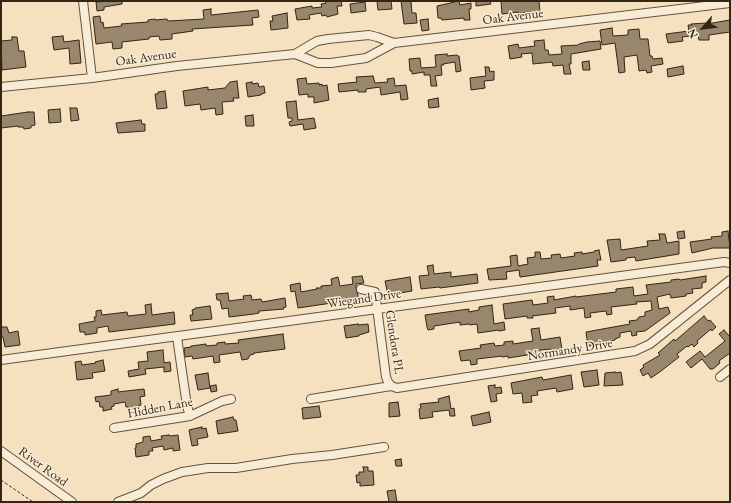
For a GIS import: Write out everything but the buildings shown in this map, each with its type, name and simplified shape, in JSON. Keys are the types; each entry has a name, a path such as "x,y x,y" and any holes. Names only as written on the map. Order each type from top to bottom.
{"street":[{"path":"83,1 92,78"},
{"name":"Oak Avenue","path":"294,54 318,63 331,63 366,58 394,43 730,3"},
{"name":"Oak Avenue","path":"1,87 92,78 178,66 294,54 316,41 328,39 369,35 394,43"},
{"name":"Wiegand Drive","path":"1,360 708,264 724,262 730,263"},
{"name":"Normandy Drive","path":"311,399 391,386 400,388 635,351 650,344 730,280"},
{"name":"Glendora PL","path":"361,289 375,292 376,310 386,377 391,386"},
{"path":"177,337 187,406 190,416"},
{"path":"720,376 730,369"},
{"name":"Hidden Lane","path":"114,428 190,416 231,399"},
{"path":"118,502 141,493 150,485 182,472 208,468 236,468 384,447"},
{"name":"River Road","path":"1,451 72,502"}],"path":[{"path":"1,480 33,502"}]}
